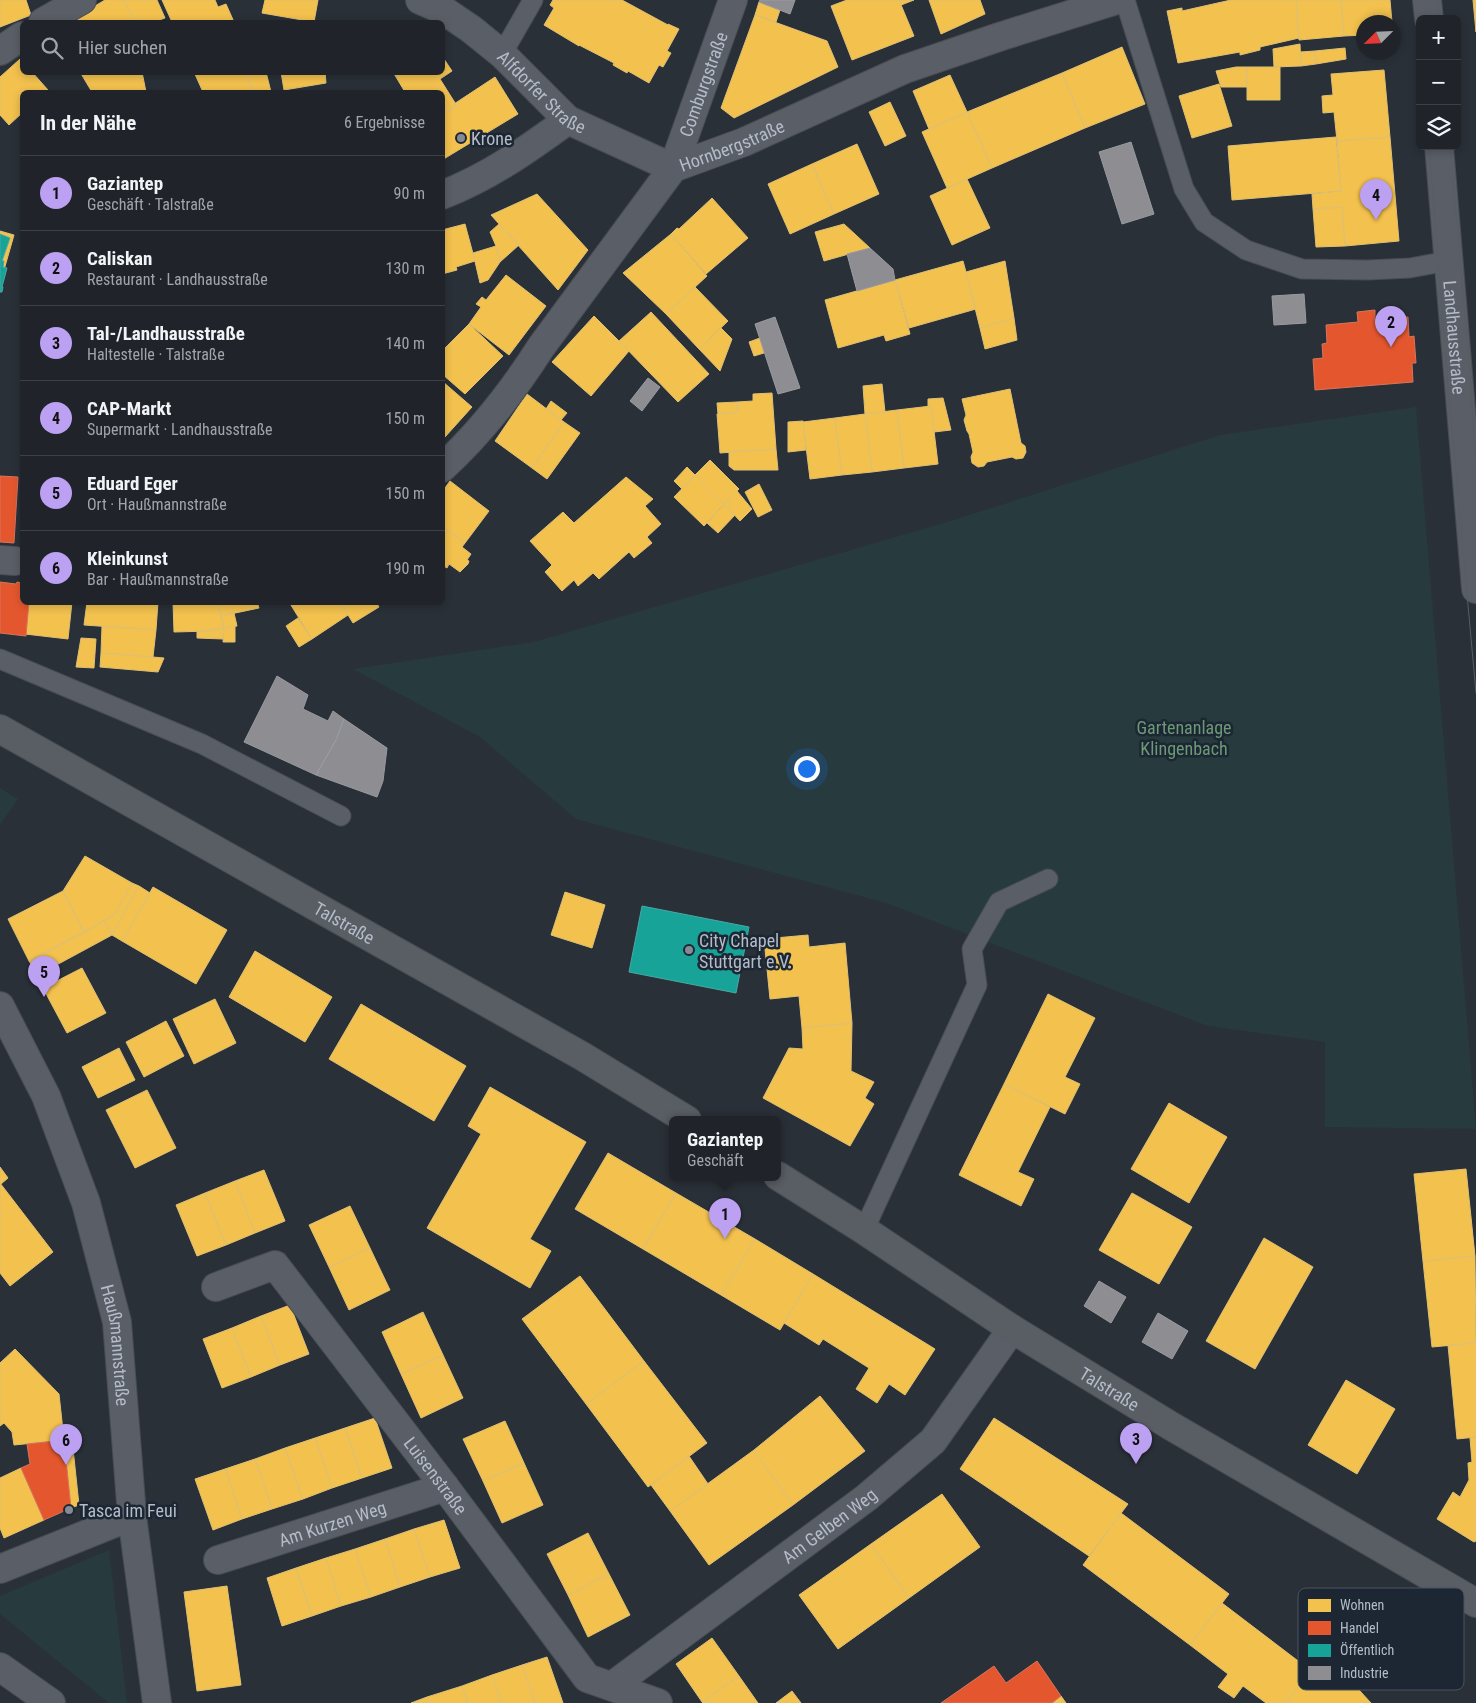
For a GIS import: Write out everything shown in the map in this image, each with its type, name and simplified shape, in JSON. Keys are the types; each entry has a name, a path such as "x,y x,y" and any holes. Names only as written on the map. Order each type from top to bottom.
{"main road":[{"name":"Talstraße","path":"0,729 582,1056 680,1116"},
{"name":"Talstraße","path":"781,1178 864,1230 1012,1329 1171,1426 1450,1588"},
{"name":"Talstraße","path":"1464,1596 1476,1603"}],"street":[{"path":"47,20 82,0"},
{"name":"Alfdorfer Straße","path":"420,0 443,10 471,29 502,54 568,120 673,168"},
{"name":"Comburgstraße","path":"673,168 733,0"},
{"name":"Hornbergstraße","path":"445,465 462,450 482,427 526,370 673,168 744,142 905,69 1117,0"},
{"path":"1427,0 1429,15"},
{"path":"0,51 20,37"},
{"path":"445,194 494,171 568,120"},
{"name":"Landhausstraße","path":"1439,150 1448,261 1467,360 1476,589"},
{"name":"Haußmannstraße","path":"0,1006 46,1096 86,1203 117,1322 132,1516 157,1703"},
{"name":"Luisenstraße","path":"216,1287 275,1265 445,1487 587,1678 633,1697"},
{"name":"Am Gelben Weg","path":"633,1697 934,1441 1012,1329"},
{"name":"Am Kurzen Weg","path":"218,1560 445,1487"},
{"path":"0,1569 132,1516"},
{"path":"0,1667 51,1703"}],"lane":[{"path":"502,54 533,0"},
{"path":"1125,0 1184,189 1204,222 1246,250 1302,269 1368,270 1402,268 1448,261"},
{"path":"0,660 202,744 341,816"},
{"path":"864,1230 977,985 972,949 999,902 1048,879"}],"green space":[{"name":"Gartenanlage Klingenbach","path":"1416,407 1476,1129 1325,1127 1325,1042 1208,1026 886,903 576,819 480,737 353,669 534,642 944,523 1220,435"},
{"path":"0,788 18,799 0,825"},
{"path":"109,1550 127,1703 109,1703 0,1614 0,1596"}],"building: Wohnen":[{"path":"0,0 26,0 31,15 0,27"},
{"path":"105,0 123,0 135,20 71,20"},
{"path":"123,0 157,0 165,18 160,20 135,20"},
{"path":"162,0 215,0 218,7 226,4 233,20 171,20"},
{"path":"265,0 318,0 314,20 302,20 262,13"},
{"path":"553,0 622,0 679,29 667,51 671,53 663,67 659,65 649,83 628,71 627,73 613,65 614,63 579,46 544,25 554,8 550,5"},
{"path":"847,0 899,0 914,36 852,60 831,6"},
{"path":"899,0 914,0 901,5"},
{"path":"929,0 980,0 985,14 941,34"},
{"path":"1231,0 1296,0 1299,38 1260,47 1260,50 1240,55 1240,52 1178,63 1167,11 1182,8 1182,11"},
{"path":"1296,0 1341,0 1344,36 1299,40"},
{"path":"1341,0 1390,0 1391,15 1356,15 1356,35 1344,36"},
{"path":"1473,0 1476,0 1476,32"},
{"path":"759,2 780,10 776,22 755,15"},
{"path":"755,15 827,41 838,67 734,118 721,108"},
{"path":"1300,44 1301,66 1274,67 1273,49"},
{"path":"1122,47 1145,104 1085,128 1062,73"},
{"path":"1345,48 1346,59 1316,64 1315,51"},
{"path":"1315,51 1316,64 1301,66 1300,52"},
{"path":"20,59 20,75 35,75 48,90 20,90 20,115 9,125 0,115 0,77"},
{"path":"445,60 452,71 440,79 457,106 445,113 445,90 404,90 395,75 445,75"},
{"path":"1247,67 1247,87 1221,87 1216,71"},
{"path":"1247,67 1280,67 1280,100 1247,100"},
{"path":"1384,70 1390,137 1337,141 1334,112 1323,113 1322,96 1333,95 1331,74"},
{"path":"1062,73 1085,128 992,168 967,112"},
{"path":"82,75 143,75 146,90 91,90"},
{"path":"195,75 246,75 253,90 202,90"},
{"path":"246,75 267,75 270,90 253,90"},
{"path":"282,75 325,75 326,83 284,90"},
{"path":"950,75 967,112 929,129 913,91"},
{"name":"Krone","path":"495,77 518,114 445,158 445,113 457,106 454,104"},
{"path":"1219,84 1232,126 1192,138 1179,96"},
{"path":"890,102 906,136 885,146 869,112"},
{"path":"967,112 992,168 947,188 922,132"},
{"path":"1336,137 1341,191 1232,200 1228,146"},
{"path":"1390,137 1399,241 1345,246 1342,207 1313,209 1312,194 1341,191 1337,141"},
{"path":"857,144 879,194 834,214 812,164"},
{"path":"812,164 834,214 790,234 768,184"},
{"path":"967,179 990,228 952,245 930,196"},
{"path":"537,194 588,250 558,290 491,215"},
{"path":"712,198 748,238 706,274 671,234 677,228 679,229"},
{"path":"1342,207 1345,246 1316,247 1313,209"},
{"path":"465,224 475,261 456,267 457,270 445,273 445,229"},
{"path":"499,224 519,245 500,262 490,232"},
{"path":"844,224 870,248 824,261 815,232"},
{"path":"0,231 14,235 0,284"},
{"path":"671,234 707,276 666,314 623,273"},
{"path":"496,246 500,262 488,280 480,283 473,253"},
{"path":"963,261 976,309 909,328 895,280"},
{"path":"1005,261 1014,318 980,328 966,272"},
{"path":"506,275 546,306 509,355 469,324 481,307 476,304 482,297 486,300"},
{"path":"895,280 910,334 886,341 884,335 838,348 825,300"},
{"path":"695,287 728,321 699,349 666,314"},
{"path":"651,312 709,374 678,402 619,341"},
{"path":"594,316 629,351 591,396 552,362"},
{"path":"1014,318 1017,340 985,349 980,328"},
{"path":"469,324 503,356 465,394 445,377 445,348"},
{"path":"721,328 732,339 720,371 699,349"},
{"path":"760,338 764,353 754,356 749,342"},
{"path":"445,384 472,407 445,437"},
{"path":"882,384 885,412 865,414 863,386"},
{"path":"1010,389 1021,443 1025,446 1026,452 1023,458 1016,459 1012,457 987,462 984,466 978,467 972,463 971,457 973,452 964,420 966,415 962,399"},
{"path":"772,393 776,449 720,453 717,414 738,412 737,402 753,401 753,394"},
{"path":"527,394 564,422 532,468 495,441"},
{"path":"943,398 951,430 934,432 931,406 928,407 928,399"},
{"path":"551,401 567,413 561,420 546,409"},
{"path":"737,402 738,412 718,414 717,403"},
{"path":"931,406 938,464 904,468 897,410"},
{"path":"897,410 904,468 872,472 865,414"},
{"path":"865,414 872,472 842,475 835,418"},
{"path":"835,418 842,475 810,479 803,422"},
{"path":"803,421 806,450 788,452 788,422"},
{"path":"564,422 580,433 547,479 532,468"},
{"path":"776,449 778,470 734,470 729,466 729,452"},
{"path":"710,460 739,489 724,504 695,475"},
{"path":"687,467 695,475 682,489 674,481"},
{"path":"695,475 724,504 704,526 674,497"},
{"path":"626,477 653,499 645,506 661,524 647,537 652,543 634,558 629,552 599,579 593,573 578,586 574,580 562,591 545,572 552,565 530,541 563,512 574,523"},
{"path":"450,481 489,511 465,543 445,528 445,488"},
{"path":"759,484 772,510 758,517 745,492"},
{"path":"737,491 752,509 740,521 727,507 730,504 727,501"},
{"path":"727,501 730,504 727,507 735,515 718,533 707,523"},
{"path":"445,528 465,543 462,547 471,554 467,560 469,561 468,564 460,572 449,564 447,568 445,567"},
{"path":"29,605 72,605 68,639 25,634"},
{"path":"87,605 158,605 156,630 84,625"},
{"path":"173,605 218,605 224,628 210,631 174,632"},
{"path":"218,605 258,605 259,608 221,616"},
{"path":"291,605 342,605 348,615 312,639"},
{"path":"342,605 378,605 379,607 353,623"},
{"path":"234,613 237,626 224,628 221,616"},
{"path":"298,618 312,639 299,647 286,626"},
{"path":"102,626 156,630 153,657 101,653"},
{"path":"235,626 235,642 223,642 224,628"},
{"path":"224,628 223,639 197,638 197,631"},
{"path":"81,638 96,639 94,668 76,667"},
{"path":"101,653 164,658 158,672 100,667"},
{"path":"85,856 132,883 115,914 84,933 63,891"},
{"path":"132,883 139,886 112,935 104,921 115,914"},
{"path":"139,886 150,893 122,941 112,935"},
{"path":"153,887 227,930 196,984 122,941"},
{"path":"63,891 84,933 29,961 8,919"},
{"path":"565,892 605,905 592,948 551,935"},
{"path":"104,921 112,935 38,975 29,961"},
{"path":"808,935 809,947 845,943 852,1023 802,1028 799,996 770,999 764,939"},
{"path":"255,951 332,997 305,1042 229,997"},
{"path":"82,968 106,1013 67,1033 43,988"},
{"path":"1048,994 1095,1018 1065,1077 1080,1084 1065,1114 1004,1084"},
{"path":"215,999 236,1043 194,1064 173,1019"},
{"path":"361,1004 466,1066 434,1121 329,1059"},
{"path":"166,1021 184,1056 144,1077 126,1042"},
{"path":"852,1023 851,1071 874,1082 865,1098 874,1104 850,1146 763,1098 789,1048 803,1049 802,1028"},
{"path":"119,1048 135,1080 98,1098 82,1067"},
{"path":"1004,1084 1050,1107 1018,1172 1034,1179 1021,1206 959,1175"},
{"path":"490,1087 586,1142 530,1239 551,1251 530,1288 427,1228 481,1134 468,1126"},
{"path":"147,1090 176,1148 135,1168 106,1110"},
{"path":"1169,1103 1227,1137 1189,1203 1131,1169"},
{"path":"608,1153 676,1193 643,1249 575,1209"},
{"path":"0,1167 8,1178 1,1184 0,1183"},
{"path":"1466,1169 1475,1256 1423,1261 1414,1174"},
{"path":"264,1170 285,1221 255,1233 235,1181"},
{"path":"235,1181 255,1233 226,1245 205,1193"},
{"path":"0,1183 53,1252 10,1286 0,1273"},
{"path":"205,1193 226,1245 197,1256 176,1205"},
{"path":"676,1193 755,1239 721,1295 643,1249"},
{"path":"1132,1193 1192,1227 1159,1284 1099,1250"},
{"path":"350,1206 370,1248 329,1267 309,1225"},
{"path":"1264,1238 1313,1267 1255,1369 1206,1341"},
{"path":"755,1239 813,1274 780,1330 721,1295"},
{"path":"370,1248 390,1290 349,1310 329,1267"},
{"path":"1475,1256 1476,1343 1432,1347 1423,1261"},
{"path":"813,1274 935,1349 905,1395 889,1384 877,1403 856,1389 869,1368 823,1339 819,1345 784,1323"},
{"path":"580,1276 644,1361 586,1404 522,1319"},
{"path":"290,1305 309,1354 280,1365 261,1316"},
{"path":"423,1312 443,1355 401,1374 382,1332"},
{"path":"261,1316 280,1365 251,1377 232,1328"},
{"path":"232,1328 251,1377 222,1388 203,1339"},
{"path":"1476,1343 1476,1437 1457,1439 1448,1345"},
{"path":"15,1349 59,1394 64,1440 14,1445 12,1432 4,1423 0,1426 0,1363"},
{"path":"443,1355 463,1398 421,1418 401,1374"},
{"path":"644,1361 707,1443 648,1487 586,1404"},
{"path":"1346,1380 1395,1409 1357,1474 1308,1445"},
{"path":"820,1396 865,1451 793,1505 754,1450"},
{"path":"375,1418 392,1468 362,1478 345,1428"},
{"path":"994,1418 1128,1504 1089,1556 960,1469"},
{"path":"505,1421 524,1463 483,1481 463,1439"},
{"path":"345,1428 362,1478 332,1488 315,1438"},
{"path":"1476,1437 1476,1541 1474,1542 1437,1519 1453,1492 1460,1497 1469,1480 1468,1463 1472,1462 1470,1438"},
{"path":"315,1438 332,1488 303,1499 285,1448"},
{"path":"72,1439 79,1505 71,1508 64,1440"},
{"path":"285,1448 303,1499 272,1509 255,1459"},
{"path":"754,1450 793,1505 709,1565 670,1511"},
{"path":"689,1456 708,1484 670,1511 651,1485"},
{"path":"255,1459 272,1509 242,1519 225,1469"},
{"path":"524,1463 543,1505 502,1523 483,1481"},
{"path":"21,1468 44,1520 4,1538 0,1528 0,1478"},
{"path":"225,1469 242,1519 213,1530 195,1479"},
{"path":"942,1494 980,1547 909,1598 871,1544"},
{"path":"1121,1513 1229,1594 1190,1645 1083,1565"},
{"path":"444,1520 460,1568 430,1577 414,1529"},
{"path":"414,1529 430,1577 400,1587 385,1539"},
{"path":"588,1533 609,1574 568,1595 547,1554"},
{"path":"385,1539 400,1587 371,1597 355,1549"},
{"path":"871,1544 909,1598 838,1649 799,1595"},
{"path":"355,1549 371,1597 341,1606 326,1558"},
{"path":"326,1558 341,1606 312,1616 296,1568"},
{"path":"296,1568 312,1616 282,1626 267,1578"},
{"path":"609,1574 630,1615 588,1637 568,1595"},
{"path":"227,1586 241,1685 197,1691 184,1592"},
{"path":"1222,1603 1298,1661 1298,1686 1286,1703 1266,1703 1243,1686 1234,1698 1218,1687 1228,1674 1190,1645"},
{"path":"712,1638 739,1676 702,1702 676,1664"},
{"path":"547,1657 563,1703 535,1703 522,1665"},
{"path":"522,1665 535,1703 502,1703 492,1675"},
{"path":"492,1675 502,1703 468,1703 462,1686"},
{"path":"739,1676 758,1703 702,1702"},
{"path":"462,1686 468,1703 429,1703 427,1697"},
{"path":"1298,1686 1298,1690 1359,1690 1371,1703 1286,1703"},
{"path":"792,1691 801,1703 776,1703"},
{"path":"1061,1696 1066,1703 1052,1703"},
{"path":"427,1697 429,1703 411,1703"}],"building: Handel":[{"path":"1375,310 1375,320 1408,317 1409,337 1414,336 1416,363 1412,363 1413,382 1315,390 1313,359 1323,358 1322,344 1327,343 1326,325 1358,322 1357,312"},
{"path":"0,476 18,477 14,543 0,542"},
{"path":"0,582 16,584 17,582 20,583 20,605 29,605 26,636 0,633"},
{"path":"64,1440 71,1508 44,1520 21,1468 30,1464 27,1444"},
{"path":"1037,1661 1061,1696 1052,1703 941,1703 994,1666 1006,1683"}],"building: Öffentlich":[{"path":"0,234 10,238 2,261 4,261 3,267 7,268 2,292 0,292"},
{"name":"City Chapel Stuttgart e.V.","path":"642,906 749,927 736,993 629,972"}],"building: Industrie":[{"path":"760,0 795,0 790,14 759,2"},
{"path":"1131,142 1154,214 1122,224 1099,152"},
{"path":"870,248 893,269 895,280 857,291 847,254"},
{"path":"1304,294 1306,323 1274,325 1272,296"},
{"path":"775,317 800,388 778,394 755,324"},
{"path":"648,378 660,387 642,411 630,401"},
{"path":"277,676 308,695 303,709 328,721 333,711 344,719 336,740 316,775 244,742"},
{"path":"344,719 387,748 383,781 377,797 316,775 336,740"},
{"path":"1099,1281 1126,1297 1111,1323 1084,1306"},
{"path":"1158,1313 1188,1331 1172,1359 1142,1342"}],"tram line":[{"path":"1418,0 1419,15"},
{"path":"1438,0 1439,15"},
{"path":"1429,150 1448,385 1476,693"},
{"path":"1450,150 1469,360 1476,469"}],"place":[{"name":"Krone","path":"461,138"},
{"name":"CAP-Markt","path":"1376,220"},
{"name":"Caliskan","path":"1391,347"},
{"name":"City Chapel Stuttgart e.V.","path":"689,950"},
{"name":"Eduard Eger","path":"44,997"},
{"name":"Gaziantep","path":"725,1239"},
{"name":"Tal-/Landhausstraße","path":"1136,1464"},
{"name":"Kleinkunst","path":"66,1465"},
{"name":"Tasca im Feui","path":"69,1510"}]}
